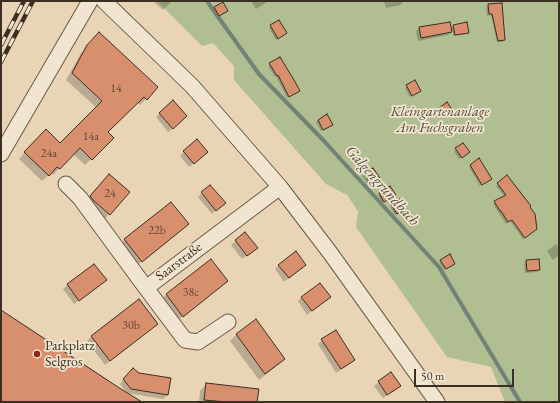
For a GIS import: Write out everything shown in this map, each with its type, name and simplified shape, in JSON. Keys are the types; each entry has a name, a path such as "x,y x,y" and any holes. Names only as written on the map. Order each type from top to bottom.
{"street":[{"path":"1,154 90,1"},
{"path":"104,1 192,86 280,187 331,254 437,402"},
{"name":"Saarstraße","path":"66,184 80,198 146,288 280,187"},
{"path":"146,288 185,340 198,342 228,322"}],"green space":[{"name":"Kleingartenanlage Am Fuchsgraben","path":"157,1 559,1 559,402 505,402 491,367 447,357 356,227 358,211 347,195 326,184 234,80 234,66 213,43 202,46"}],"building":[{"path":"223,2 228,11 219,16 214,7"},
{"path":"502,3 505,40 498,41 492,14 489,14 488,4"},
{"path":"279,20 287,33 278,39 270,25"},
{"path":"450,22 452,32 421,38 419,27"},
{"path":"467,22 469,33 455,35 453,25"},
{"path":"99,32 158,87 147,100 144,97 108,132 114,138 92,160 80,148 60,169 57,167 49,176 24,152 46,129 60,143 102,101 72,73 87,45"},
{"path":"280,57 300,91 289,97 278,75 277,76 269,63"},
{"path":"415,80 421,91 412,96 406,85"},
{"path":"173,100 187,116 173,129 159,113"},
{"path":"447,102 453,111 444,117 439,108"},
{"path":"327,114 333,125 323,130 318,120"},
{"path":"197,139 208,152 194,164 183,151"},
{"path":"463,143 470,152 462,158 455,148"},
{"path":"479,158 492,179 482,185 470,165"},
{"path":"373,168 380,178 371,184 364,173"},
{"path":"109,174 130,192 110,215 90,196"},
{"path":"507,175 531,206 530,207 535,214 537,229 525,238 512,220 508,222 494,201 506,195 497,183"},
{"path":"210,185 226,203 216,211 201,192"},
{"path":"390,186 396,195 384,202 379,193"},
{"path":"400,199 406,209 397,214 391,204"},
{"path":"171,202 189,224 142,262 124,239"},
{"path":"245,232 258,248 247,256 235,240"},
{"path":"296,251 306,265 289,278 278,265"},
{"path":"450,254 455,264 446,269 440,260"},
{"path":"211,259 228,281 183,317 166,294"},
{"path":"539,259 540,270 527,271 526,260"},
{"path":"94,264 107,280 79,301 67,284"},
{"path":"320,283 331,297 312,311 301,297"},
{"path":"139,299 158,324 110,361 91,336"},
{"name":"Parkplatz Selgros","path":"1,310 121,389 142,402 1,402"},
{"path":"256,319 285,359 265,374 236,334"},
{"path":"336,330 355,360 341,369 321,339"},
{"path":"133,368 139,373 171,378 168,395 131,389 123,379"},
{"path":"391,372 401,386 387,395 378,381"},
{"path":"206,383 259,389 257,402 204,400"}],"waterway":[{"name":"Galgengrundbach","path":"207,1 259,74 324,141 439,267 520,402"}],"railway":[{"path":"1,45 24,1"},
{"path":"1,62 33,1"}],"place":[{"name":"Parkplatz Selgros","path":"37,354"}]}
